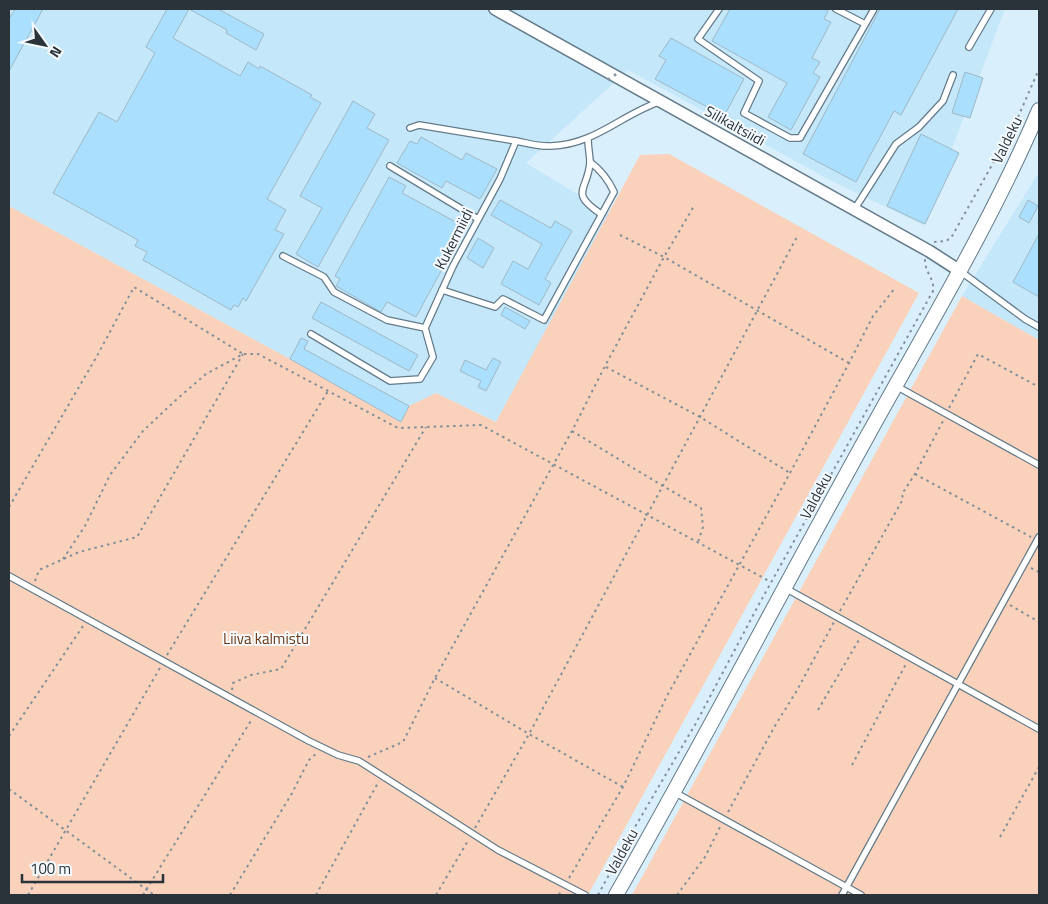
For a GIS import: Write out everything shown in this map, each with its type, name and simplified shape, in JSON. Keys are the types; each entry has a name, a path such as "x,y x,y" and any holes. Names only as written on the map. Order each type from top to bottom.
{"street":[{"name":"Silikaltsiidi","path":"495,9 929,251 960,271"},
{"name":"Valdeku","path":"616,895 868,434 960,271 994,206 1039,110"}],"lane":[{"path":"719,9 698,39 759,81 744,113 790,138 800,138 874,9"},
{"path":"836,9 865,24"},
{"path":"969,47 991,9"},
{"path":"854,210 896,144 919,127 943,101 953,75"},
{"path":"410,128 419,125 549,147 588,139 661,101"},
{"path":"588,139 590,162 582,191 584,201 601,214"},
{"name":"Kukermiidi","path":"425,328 442,290 500,179 516,141"},
{"path":"442,290 495,307 503,299 544,320 614,192 600,170 590,162"},
{"path":"390,166 478,220"},
{"path":"283,256 324,277 334,292 388,320 425,328 433,357 420,379 390,382 311,334"},
{"path":"960,271 1025,319 1039,327"},
{"path":"896,386 1039,465"},
{"path":"842,895 1038,539"},
{"path":"9,576 323,748 359,762 498,850 585,895"},
{"path":"785,588 1039,728"},
{"path":"674,792 861,895"}],"path":[{"path":"932,245 937,241 946,241 951,238 1003,146 1039,69"},
{"path":"359,762 403,742 435,678 572,431 664,257 694,206"},
{"path":"436,895 529,734 798,235"},
{"path":"620,236 664,257 850,363"},
{"path":"598,895 635,827 696,723 771,582 933,291 932,279 924,264 926,256"},
{"path":"9,507 97,356 134,287 243,354"},
{"path":"558,895 623,786 666,696 740,565 850,363 873,316 895,288"},
{"path":"63,559 85,526 110,475 143,432 206,374 243,354 258,354 398,428 480,425 771,582"},
{"path":"32,588 39,570 97,547 137,537 204,425 243,354"},
{"path":"678,895 705,857 776,724 796,692 903,499 902,494 915,474 978,354 1039,387"},
{"path":"605,366 700,417 790,473"},
{"path":"28,895 164,661 328,391"},
{"path":"230,697 233,683 252,675 281,669 426,427"},
{"path":"572,431 702,508 703,527 698,542"},
{"path":"915,474 1038,539"},
{"path":"1024,564 1039,572"},
{"path":"1003,602 1039,622"},
{"path":"9,736 87,619"},
{"path":"818,710 864,631"},
{"path":"852,765 910,657"},
{"path":"435,678 529,734 623,786"},
{"path":"143,895 256,712"},
{"path":"230,895 290,795 308,760 323,748"},
{"path":"1000,836 1039,767"},
{"path":"316,895 382,776"},
{"path":"9,789 154,895"}],"shaded area":[{"path":"9,9 1005,9 923,225 830,180 628,70 526,163 609,213 497,422 436,393 401,422 290,359 9,206"},
{"path":"1039,172 1039,340 962,296"}],"green space":[{"name":"Liiva kalmistu","path":"669,154 919,293 588,895 9,895 9,206 290,359 401,422 409,406 436,393 496,422 640,155"},
{"path":"962,296 1039,340 1039,895 632,895"}],"building":[{"path":"15,9 43,9 9,71 9,19"},
{"path":"167,9 189,9 173,38 240,76 248,62 259,69 260,66 312,95 310,97 321,103 267,199 286,210 275,230 284,234 246,301 243,298 238,307 234,305 231,310 143,260 147,252 135,246 138,240 53,193 99,112 117,122 155,53 146,47"},
{"path":"189,9 218,9 264,34 256,50 226,33 227,30"},
{"path":"730,9 824,9 828,11 824,19 831,22 812,58 820,62 813,73 820,77 791,130 768,117 787,83 712,41"},
{"path":"880,9 958,9 901,115 894,111 856,182 803,154"},
{"path":"671,38 744,79 724,116 655,79 666,60 659,56"},
{"path":"965,72 983,78 970,118 952,113"},
{"path":"353,101 375,114 367,128 389,140 318,267 296,254 322,208 300,196"},
{"path":"921,134 959,153 925,224 887,206"},
{"path":"421,137 462,160 466,153 497,169 480,199 446,181 442,188 397,163 410,141 417,144"},
{"path":"389,177 406,186 402,193 465,227 416,317 387,302 381,312 336,286 340,279 335,276"},
{"path":"500,200 551,228 555,221 572,231 545,279 551,283 539,305 501,284 513,261 528,269 542,244 491,215"},
{"path":"1028,200 1038,206 1029,223 1019,217"},
{"path":"1039,234 1039,297 1013,282"},
{"path":"478,238 494,248 483,268 467,258"},
{"path":"321,302 418,355 409,371 312,318"},
{"path":"505,307 530,321 525,329 501,315"},
{"path":"301,338 308,341 304,349 409,406 401,422 290,359"},
{"path":"493,358 501,362 486,391 478,387 481,381 460,371 465,360 486,370"}],"railway":[{"path":"608,80 619,72"}]}
